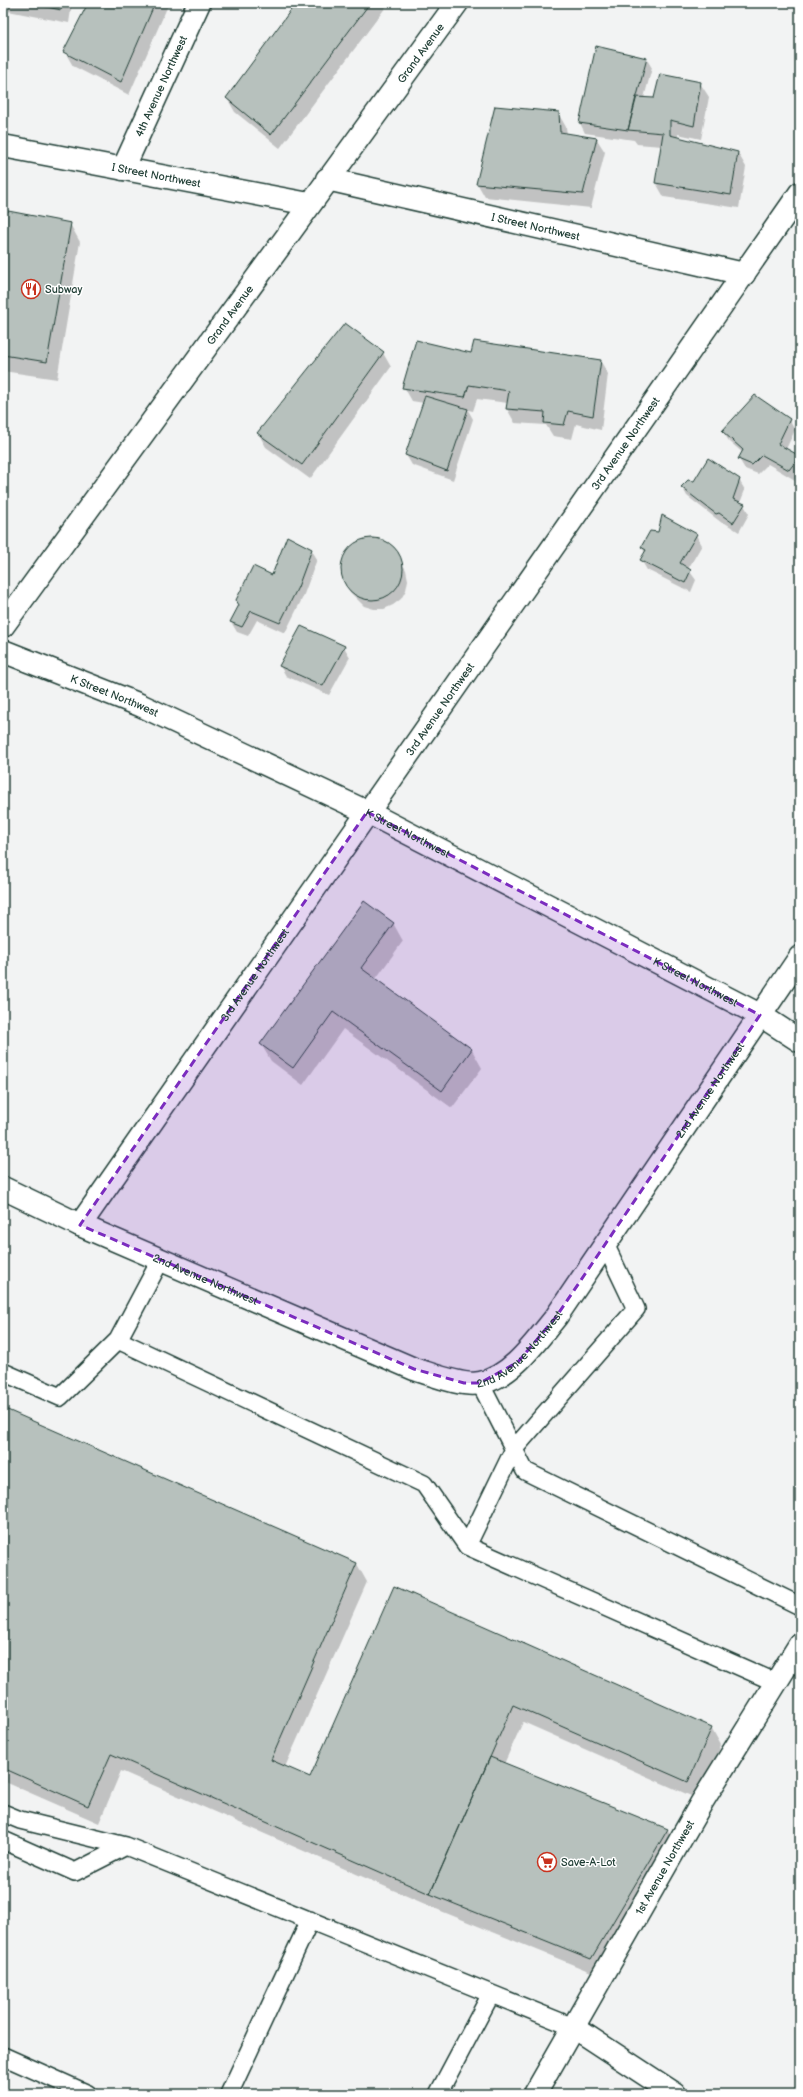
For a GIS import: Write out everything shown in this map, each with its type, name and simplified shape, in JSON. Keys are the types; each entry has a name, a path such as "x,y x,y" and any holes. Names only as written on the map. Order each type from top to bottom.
{"street":[{"name":"4th Avenue Northwest","path":"123,169 199,3"},
{"name":"Grand Avenue","path":"3,626 327,179 457,3"},
{"name":"I Street Northwest","path":"3,146 309,204"},
{"name":"I Street Northwest","path":"327,179 744,274"},
{"name":"3rd Avenue Northwest","path":"80,1225 800,193"},
{"name":"K Street Northwest","path":"3,651 140,704 367,812 760,1015 800,1041"},
{"name":"2nd Avenue Northwest","path":"3,1188 80,1225 414,1369 464,1383 480,1384 498,1375 518,1362 556,1317 800,957"},
{"name":"1st Avenue Northwest","path":"536,2094 702,1802 800,1644"},
{"path":"574,2027 675,2094"}],"lane":[{"path":"467,1546 514,1449 636,1309 605,1244"},
{"path":"3,1372 60,1397 118,1340 161,1259"},
{"path":"118,1340 424,1484 467,1546 777,1682"},
{"path":"480,1384 525,1471 800,1606"},
{"path":"3,1813 20,1820 126,1846 574,2027"},
{"path":"3,1840 75,1872 126,1846"},
{"path":"229,2094 310,1920"},
{"path":"438,2094 491,1994"},
{"path":"3,2056 88,2094"}],"highlighted area":[{"path":"367,812 760,1015 556,1317 518,1362 480,1383 464,1383 414,1369 80,1225"}],"building":[{"path":"28,3 63,3 61,10"},
{"path":"88,3 155,3 121,82 63,52"},
{"path":"296,3 370,3 271,135 226,98"},
{"path":"596,46 647,58 628,130 579,123"},
{"path":"660,74 701,82 694,126 670,120 670,135 738,152 731,195 655,183 663,133 628,130 636,97 654,98"},
{"path":"495,106 559,112 560,132 597,138 583,194 476,184"},
{"name":"Subway","path":"3,210 71,223 47,362 3,355"},
{"path":"345,323 384,352 302,465 257,433"},
{"path":"416,340 471,353 474,341 601,360 593,416 568,411 564,425 544,423 545,412 506,409 509,391 469,385 465,397 402,388"},
{"path":"755,395 790,419 778,444 800,456 789,470 762,455 752,465 738,459 743,450 722,431"},
{"path":"425,396 468,409 447,471 405,455"},
{"path":"708,458 740,479 733,499 745,504 733,523 719,513 716,514 681,487 688,480 694,481"},
{"path":"662,515 697,534 680,563 691,570 685,583 640,560 646,550 641,547 650,531 658,532"},
{"path":"287,536 312,549 298,587 280,623 251,611 242,627 230,622 239,605 236,600 253,566 272,575"},
{"path":"372,538 389,543 394,547 398,552 403,569 398,586 394,591 389,595 372,600 355,595 350,591 346,586 341,569 346,552 350,547 355,543"},
{"path":"301,626 345,646 323,686 279,666"},
{"path":"364,901 394,923 361,968 472,1049 442,1091 333,1012 293,1068 260,1044"},
{"path":"3,1408 357,1563 271,1760 310,1777 394,1586 712,1727 688,1782 513,1705 430,1894 111,1754 88,1806 3,1768"},
{"name":"Save-A-Lot","path":"490,1757 668,1829 591,1959 430,1894"}],"place":[{"name":"Subway","path":"31,289"},
{"name":"Save-A-Lot","path":"547,1862"}]}
